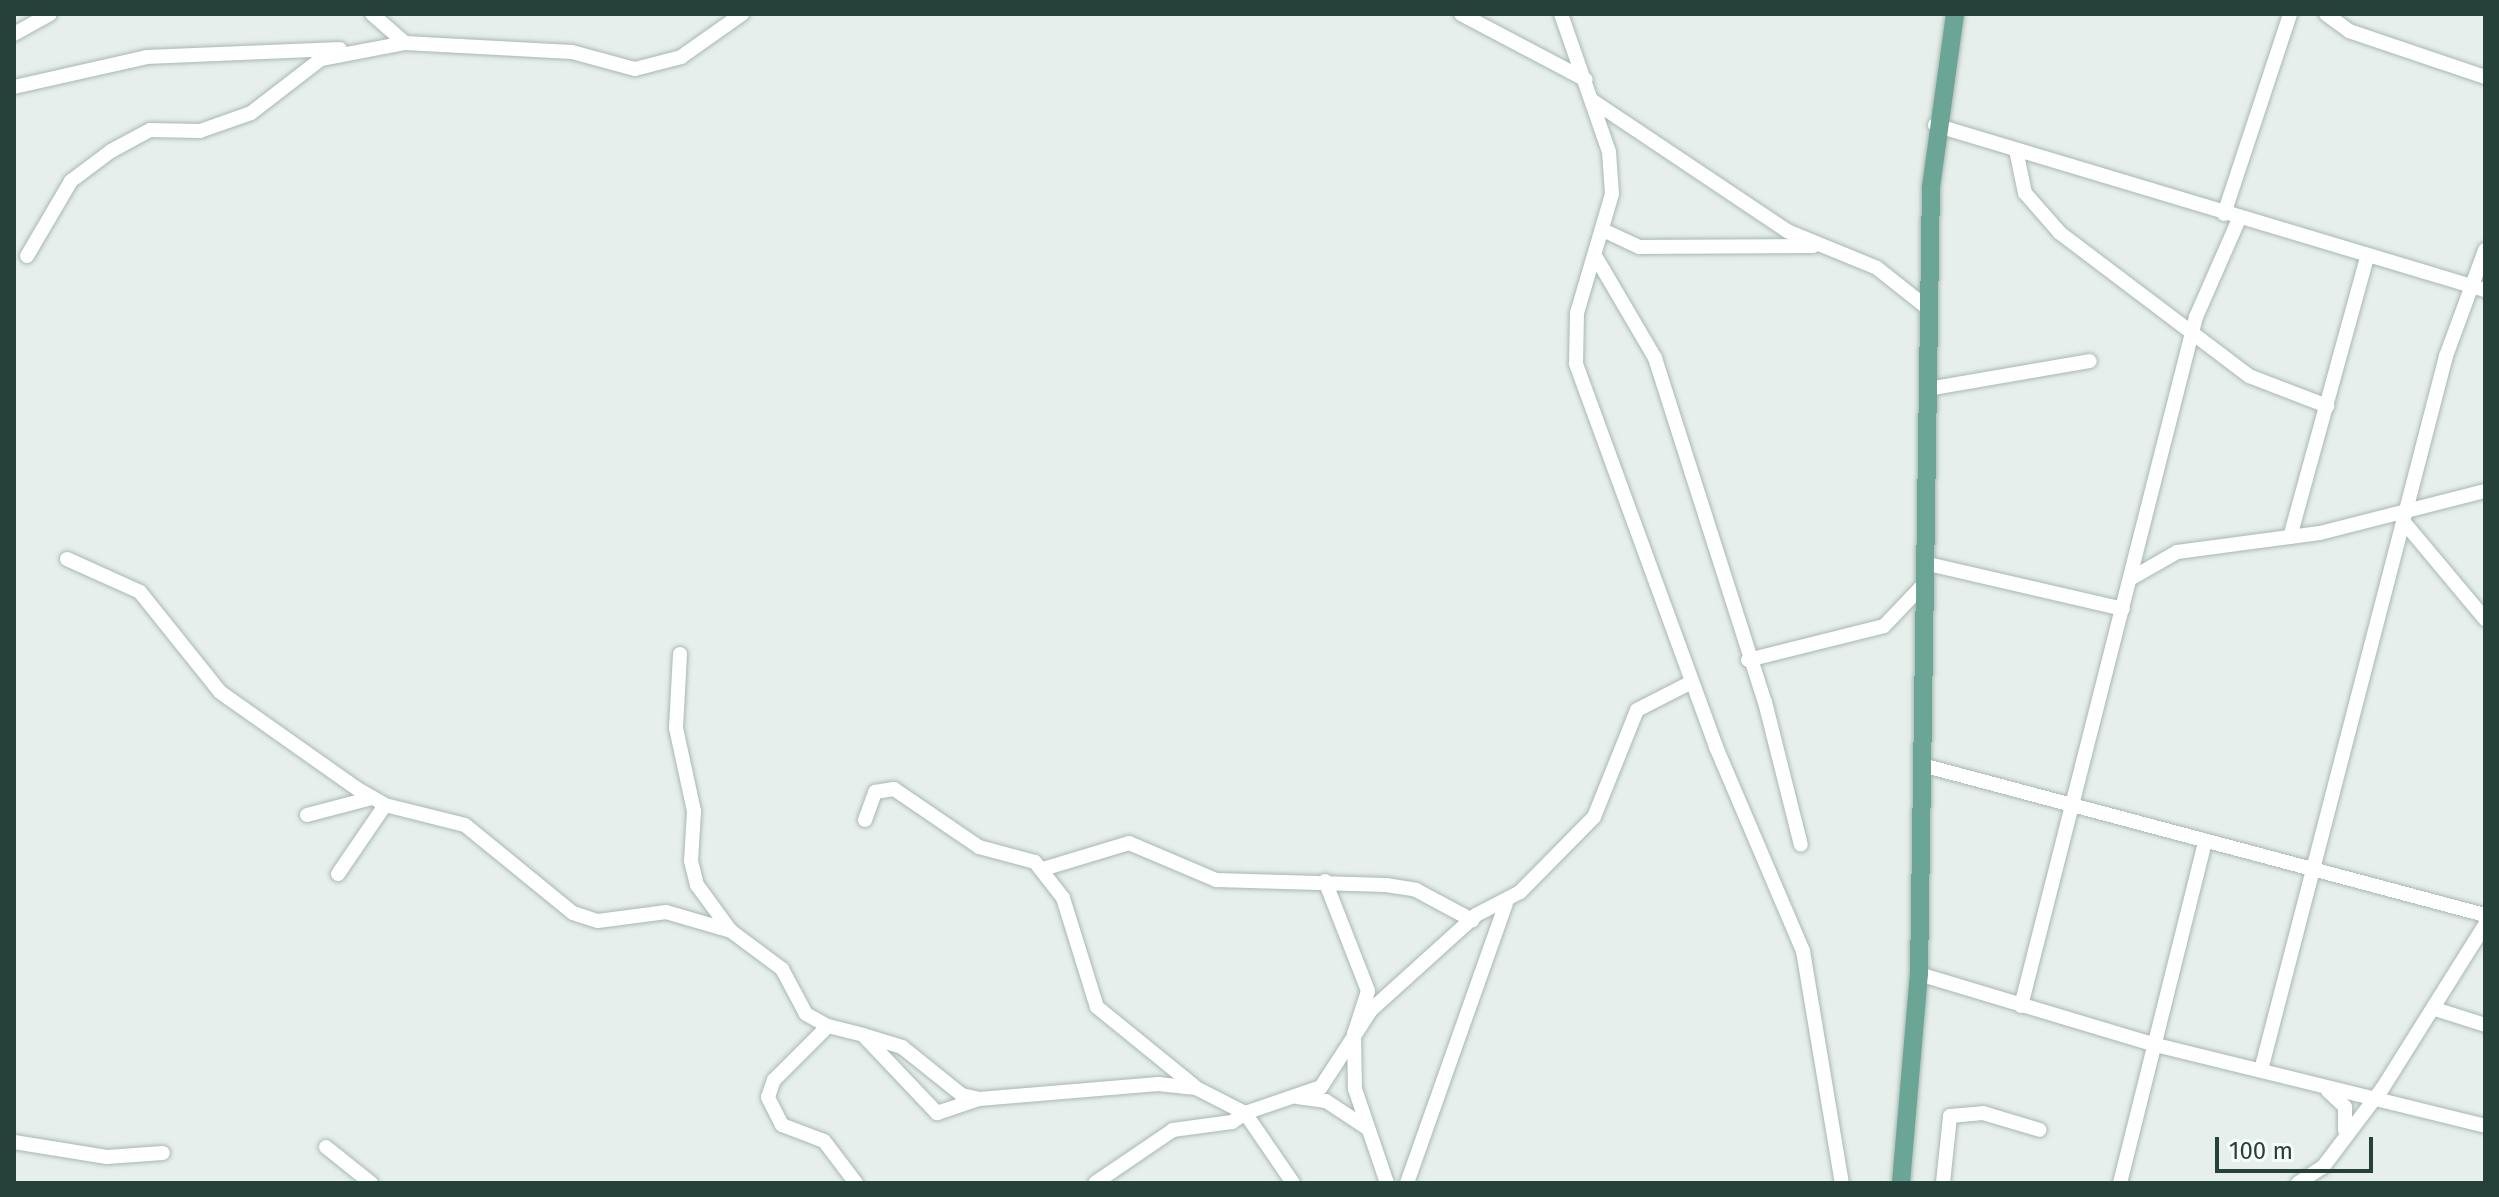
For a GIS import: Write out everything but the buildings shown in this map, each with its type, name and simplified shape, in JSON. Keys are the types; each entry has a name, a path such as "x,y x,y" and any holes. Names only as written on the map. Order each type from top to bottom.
{"main road":[{"path":"1901,1183 1919,974 1924,563 1935,125 1955,14"}],"street":[{"path":"14,34 50,14"},
{"path":"372,14 405,43"},
{"path":"14,87 147,57 355,50 405,43 572,52 635,69 681,57 742,14"},
{"path":"1461,14 1586,80"},
{"path":"1561,14 1609,152 1605,231 1577,313 1576,364 1692,682 1803,951 1842,1183"},
{"path":"2224,214 2290,14"},
{"path":"2326,14 2349,31 2485,77"},
{"path":"27,256 53,204 91,163 150,130 200,131 241,117 270,104 321,59 355,50"},
{"path":"1593,101 1787,231 1877,268 1930,310"},
{"path":"1935,125 2239,219 2485,290"},
{"path":"2016,150 2025,193 2039,214 2193,337 2275,391 2327,406"},
{"path":"2021,1006 2210,272 2239,219"},
{"path":"1605,231 1640,247 1824,246"},
{"path":"2261,1070 2310,869 2404,516 2468,286 2485,250"},
{"path":"2290,537 2367,257"},
{"path":"1597,259 1655,358 1801,845"},
{"path":"1928,389 2090,361"},
{"path":"2130,579 2177,552 2290,537 2404,516 2485,491"},
{"path":"2404,516 2485,619"},
{"path":"67,559 140,592 220,692 379,801 465,825 573,913 598,921 666,912 731,931"},
{"path":"1924,563 2123,609"},
{"path":"1748,660 1884,626 1924,584"},
{"path":"680,654 676,728 694,811 691,861 697,885 731,931 782,969 806,1014 828,1026 902,1047 962,1095 979,1099"},
{"path":"1095,1183 1173,1130 1245,1113 1321,1087 1354,1034 1401,981 1472,920 1506,904 1594,817 1637,710 1692,682"},
{"path":"1922,765 2071,808 2485,915"},
{"path":"865,820 875,792 894,789 979,847 1043,869 1129,843 1216,880 1325,881 1416,890 1472,920"},
{"path":"307,815 379,801"},
{"path":"338,874 379,801"},
{"path":"2120,1183 2205,843"},
{"path":"1043,869 1074,926 1097,1007 1196,1088 1245,1113 1293,1183"},
{"path":"1325,881 1368,991 1354,1034 1355,1089 1387,1183"},
{"path":"1407,1183 1506,904"},
{"path":"2309,1180 2373,1099 2435,1009 2485,925"},
{"path":"1919,974 2156,1045 2485,1126"},
{"path":"2435,1009 2485,1025"},
{"path":"828,1026 774,1080 768,1097 782,1125 824,1141 856,1183"},
{"path":"863,1035 937,1113 979,1099 1151,1084 1196,1088"},
{"path":"2325,1088 2345,1107 2345,1131"},
{"path":"1297,1097 1326,1101 1369,1130"},
{"path":"1943,1183 1950,1116 1983,1113 2040,1130"},
{"path":"14,1142 107,1157 163,1153"},
{"path":"326,1147 371,1183"}]}
